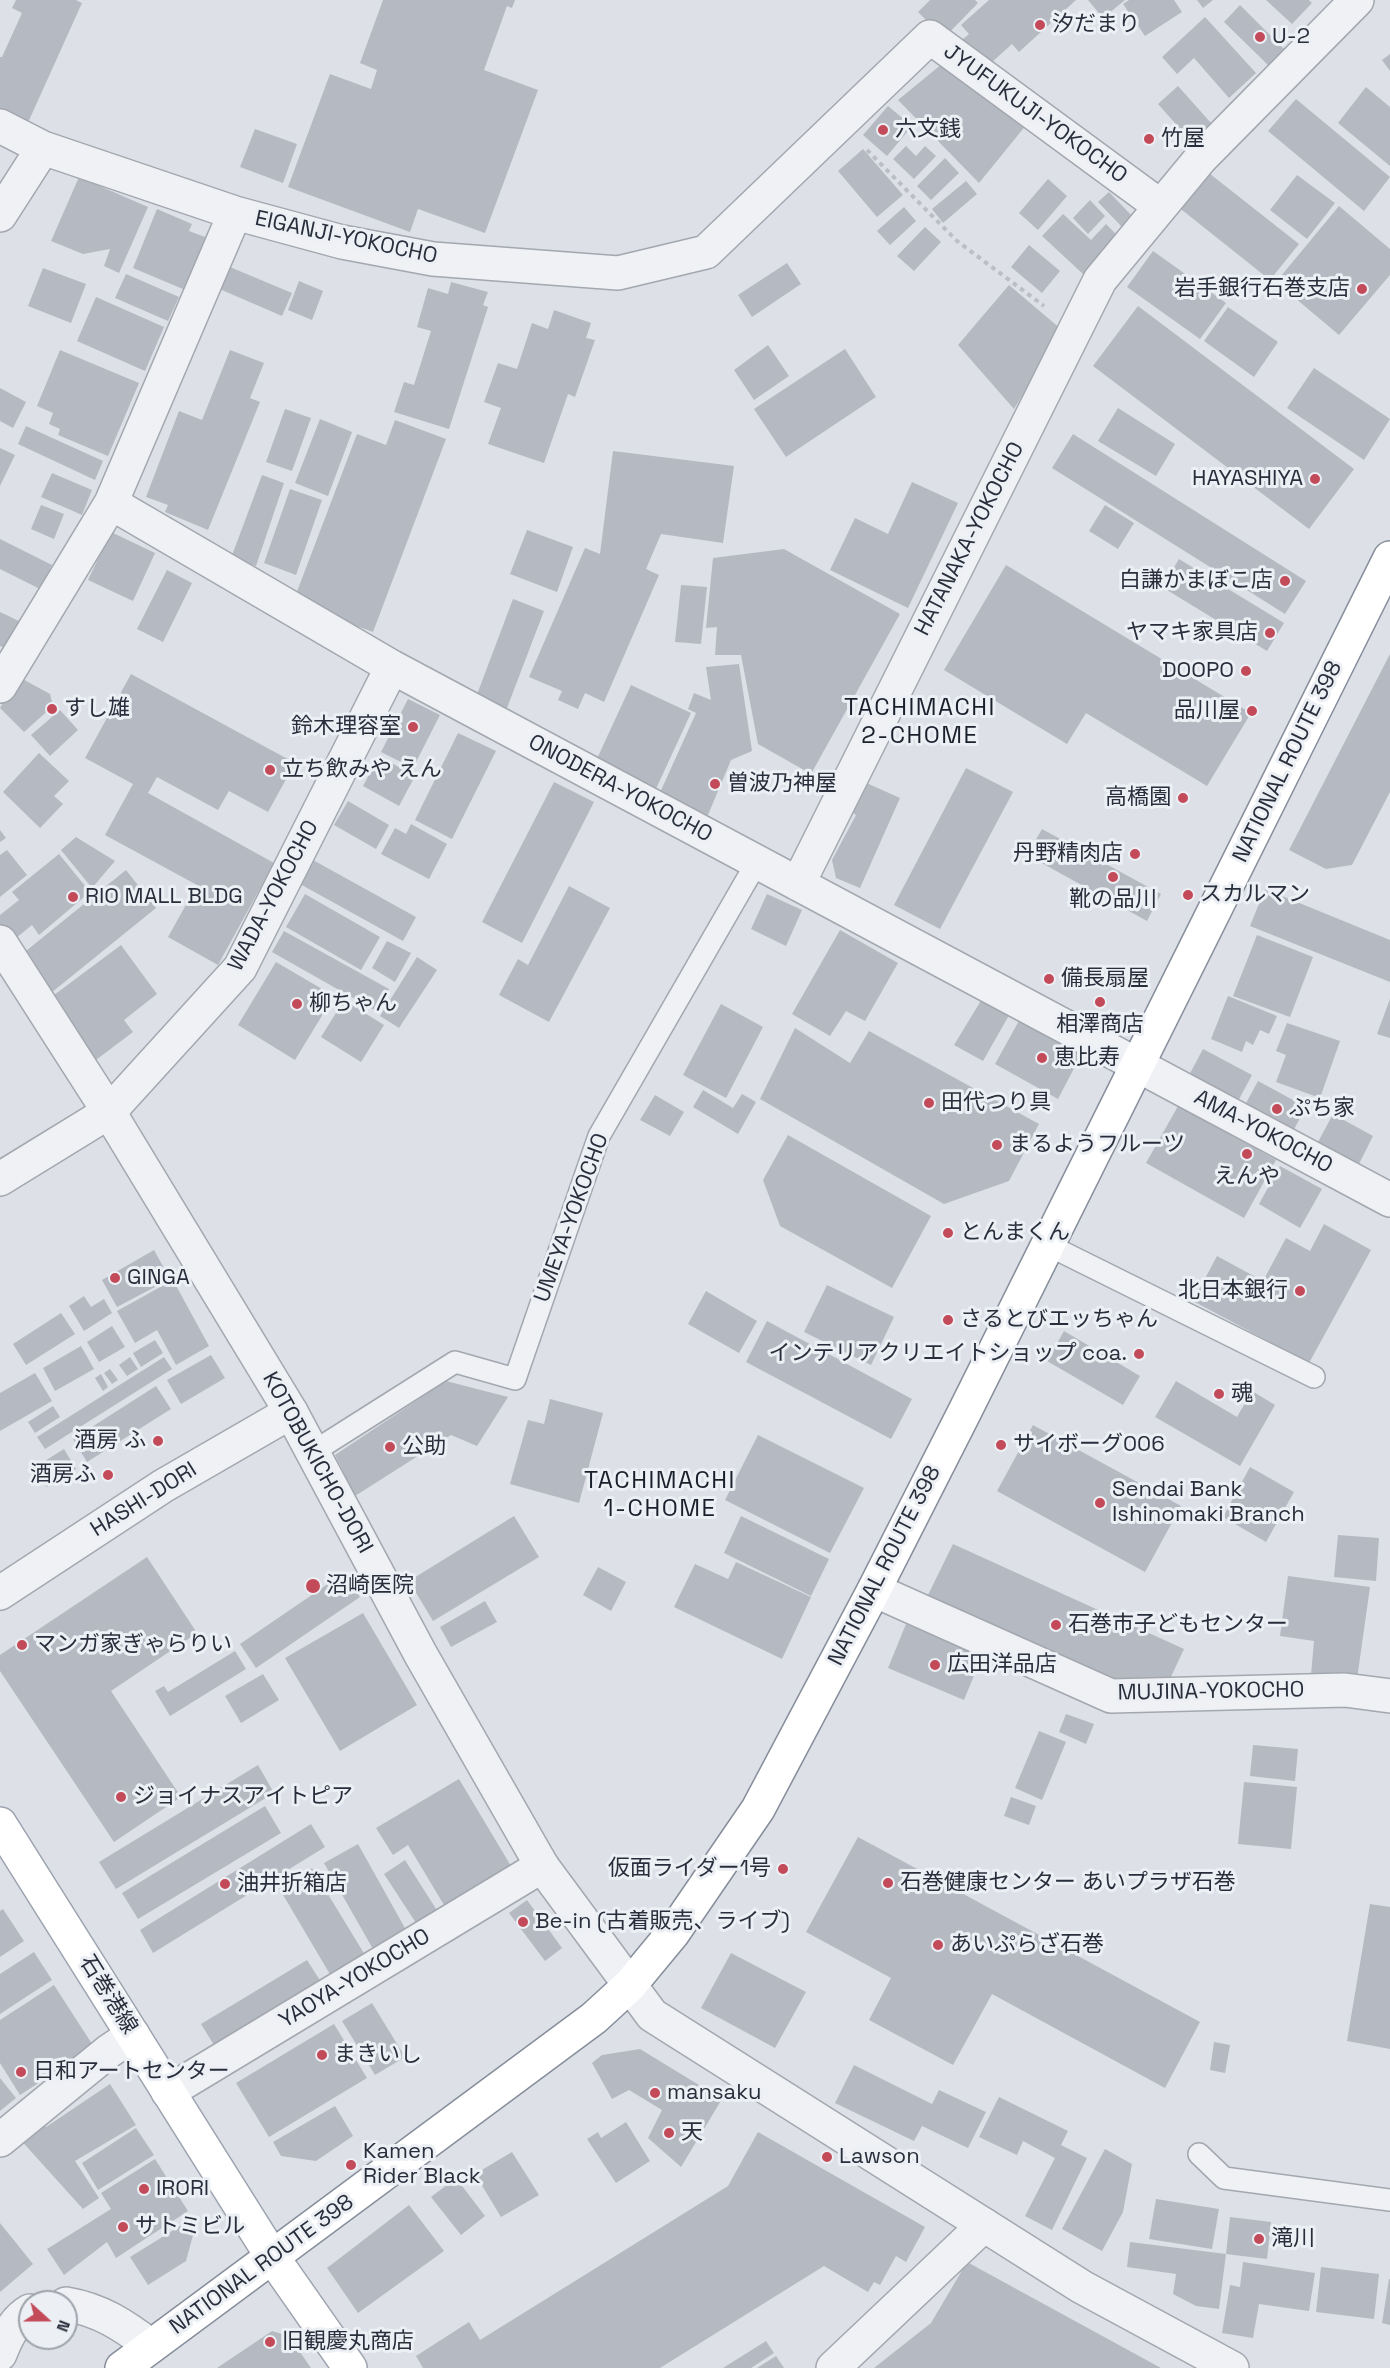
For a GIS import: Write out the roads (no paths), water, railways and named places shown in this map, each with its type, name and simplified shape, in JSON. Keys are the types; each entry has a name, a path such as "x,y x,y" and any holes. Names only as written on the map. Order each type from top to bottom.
{"main road":[{"name":"NATIONAL ROUTE 398","path":"122,2368 594,2019 630,1985 673,1933 758,1809 874,1590 1390,558"},
{"name":"石巻港線","path":"0,1824 273,2258 350,2368"}],"street":[{"path":"1160,206 1201,158 1357,0"},
{"name":"JYUFUKUJI-YOKOCHO","path":"706,252 930,37 1160,206"},
{"name":"EIGANJI-YOKOCHO","path":"0,126 43,148 235,213 342,242 433,259 618,273 706,252"},
{"path":"0,215 43,148"},
{"name":"HATANAKA-YOKOCHO","path":"798,884 1101,280 1160,206"},
{"path":"0,686 111,503 235,213"},
{"name":"ONODERA-YOKOCHO","path":"111,503 392,667 1136,1065"},
{"name":"WADA-YOKOCHO","path":"0,1179 109,1112 240,968 392,667"},
{"name":"KOTOBUKICHO-DORI","path":"0,942 109,1112 291,1412 421,1655 542,1866 652,2015 1082,2287 1232,2368"},
{"name":"AMA-YOKOCHO","path":"1136,1065 1390,1200"},
{"name":"HASHI-DORI","path":"0,1593 163,1486 291,1412"},
{"name":"MUJINA-YOKOCHO","path":"874,1590 1111,1696 1345,1690 1390,1696"},
{"name":"YAOYA-YOKOCHO","path":"168,2092 542,1866"},
{"path":"0,2140 109,2051 133,2035"},
{"path":"833,2368 984,2225"},
{"path":"78,2306 118,2321 151,2346"},
{"path":"0,2354 6,2336 18,2321"}],"lane":[{"name":"UMEYA-YOKOCHO","path":"313,1452 455,1362 515,1379 599,1136 757,862"},
{"path":"1046,1245 1314,1377"},
{"path":"1199,2154 1224,2178 1390,2200"}],"place":[{"name":"汐だまり","path":"1040,25"},
{"name":"U-2","path":"1260,37"},
{"name":"六文銭","path":"883,130"},
{"name":"竹屋","path":"1149,139"},
{"name":"岩手銀行石巻支店","path":"1362,289"},
{"name":"HAYASHIYA","path":"1315,479"},
{"name":"白謙かまぼこ店","path":"1285,581"},
{"name":"ヤマキ家具店","path":"1270,633"},
{"name":"DOOPO","path":"1246,671"},
{"name":"すし雄","path":"52,709"},
{"name":"品川屋","path":"1252,711"},
{"name":"鈴木理容室","path":"413,727"},
{"name":"立ち飲みや えん","path":"270,770"},
{"name":"曽波乃神屋","path":"715,784"},
{"name":"高橋園","path":"1183,798"},
{"name":"丹野精肉店","path":"1135,854"},
{"name":"靴の品川","path":"1113,877"},
{"name":"スカルマン","path":"1188,895"},
{"name":"RIO MALL BLDG","path":"73,897"},
{"name":"備長扇屋","path":"1049,979"},
{"name":"相澤商店","path":"1100,1002"},
{"name":"柳ちゃん","path":"297,1004"},
{"name":"恵比寿","path":"1042,1058"},
{"name":"田代つり具","path":"929,1103"},
{"name":"ぷち家","path":"1277,1109"},
{"name":"まるようフルーツ","path":"997,1145"},
{"name":"えんや","path":"1247,1154"},
{"name":"とんまくん","path":"948,1233"},
{"name":"GINGA","path":"115,1278"},
{"name":"北日本銀行","path":"1300,1291"},
{"name":"さるとびエッちゃん","path":"948,1320"},
{"name":"インテリアクリエイトショップ coa.","path":"1139,1354"},
{"name":"魂","path":"1219,1394"},
{"name":"酒房 ふ","path":"158,1441"},
{"name":"サイボーグ006","path":"1001,1445"},
{"name":"公助","path":"390,1447"},
{"name":"酒房ふ","path":"108,1475"},
{"name":"Sendai Bank Ishinomaki Branch","path":"1100,1503"},
{"name":"沼崎医院","path":"313,1586"},
{"name":"石巻市子どもセンター","path":"1056,1625"},
{"name":"マンガ家ぎゃらりい","path":"22,1645"},
{"name":"広田洋品店","path":"935,1665"},
{"name":"ジョイナスアイトピア","path":"121,1797"},
{"name":"仮面ライダー1号","path":"783,1869"},
{"name":"石巻健康センター あいプラザ石巻","path":"888,1883"},
{"name":"油井折箱店","path":"225,1884"},
{"name":"Be-in (古着販売、ライブ)","path":"523,1922"},
{"name":"あいぷらざ石巻","path":"938,1945"},
{"name":"まきいし","path":"322,2055"},
{"name":"日和アートセンター","path":"21,2072"},
{"name":"mansaku","path":"655,2093"},
{"name":"天","path":"669,2133"},
{"name":"Lawson","path":"827,2157"},
{"name":"Kamen Rider Black","path":"351,2165"},
{"name":"IRORI","path":"144,2189"},
{"name":"サトミビル","path":"123,2227"},
{"name":"滝川","path":"1259,2239"},
{"name":"旧観慶丸商店","path":"270,2342"}],"district":[{"name":"TACHIMACHI 2-CHOME","path":"920,722"},
{"name":"TACHIMACHI 1-CHOME","path":"660,1495"}]}
